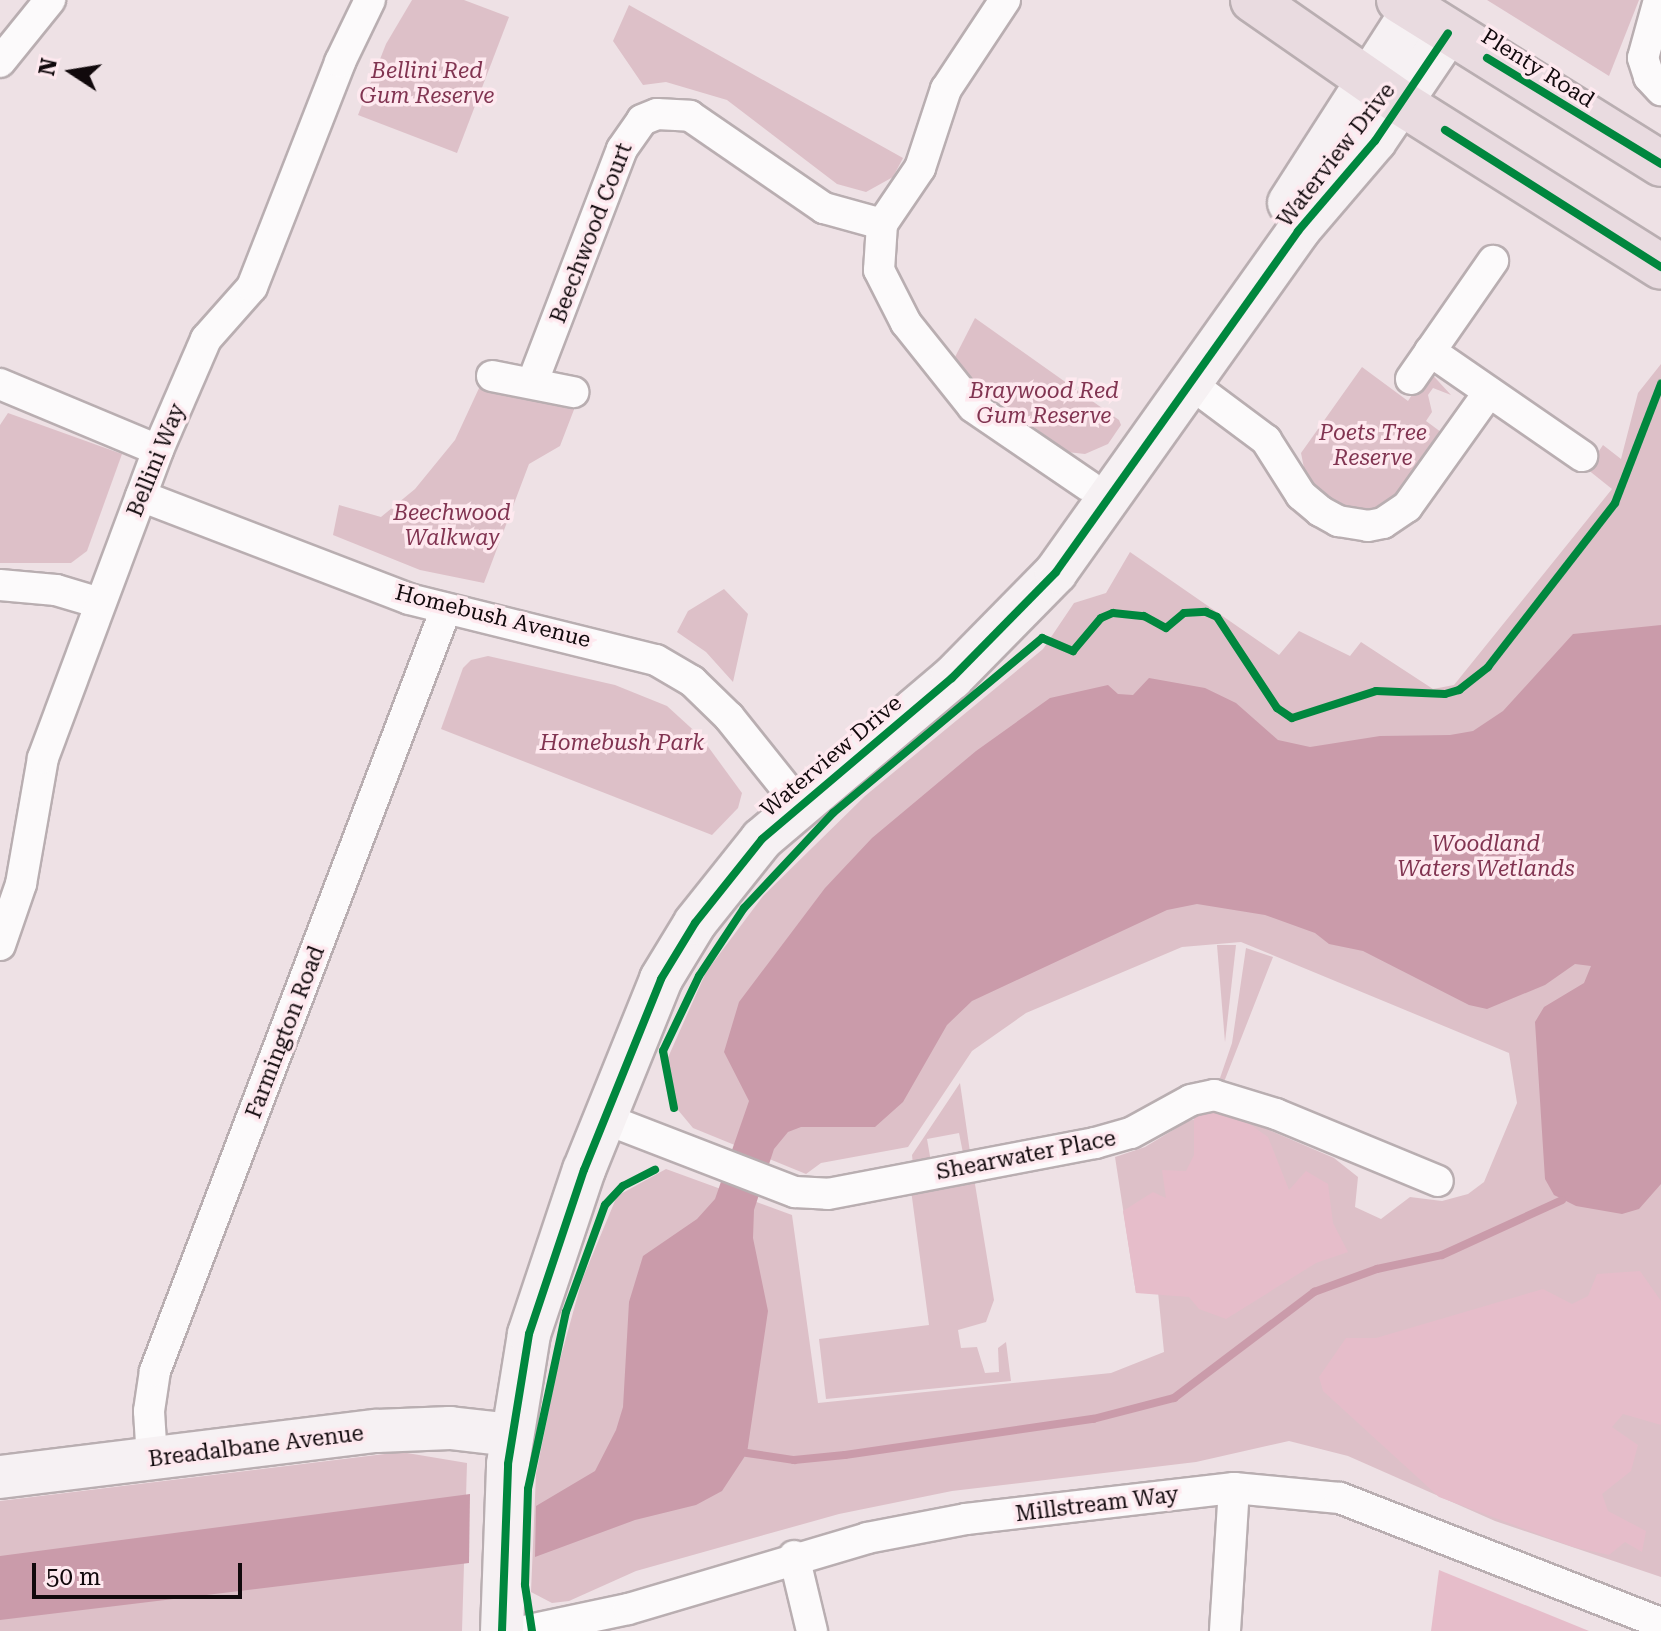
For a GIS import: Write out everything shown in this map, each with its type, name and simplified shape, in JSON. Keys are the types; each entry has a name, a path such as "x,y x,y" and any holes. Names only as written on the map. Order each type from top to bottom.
{"highway":[{"path":"1253,0 1384,91 1661,267"},
{"name":"Plenty Road","path":"1420,14 1661,164"}],"street":[{"path":"0,62 50,0"},
{"name":"Bellini Way","path":"0,945 21,884 43,758 158,450 206,339 252,287 340,62 370,0"},
{"path":"1005,0 946,89 920,168 882,224 877,252 886,290 944,374 973,407 1099,493"},
{"path":"1659,0 1643,58 1649,77 1661,90"},
{"name":"Waterview Drive","path":"502,1631 506,1484 511,1435 544,1282 603,1118 661,979 695,923 755,846 798,803 988,643 1056,572 1099,493 1181,377 1298,231 1384,91 1420,14"},
{"name":"Beechwood Court","path":"533,381 622,149 642,120 670,111 690,116 824,208 882,224"},
{"path":"1411,379 1493,261"},
{"path":"1430,351 1582,456"},
{"path":"492,376 533,381 573,392"},
{"path":"1181,377 1266,440 1301,495 1320,511 1338,521 1368,526 1383,523 1407,507 1489,392"},
{"path":"0,384 158,450"},
{"name":"Homebush Avenue","path":"141,496 446,609 656,660 692,681 729,717 798,803"},
{"path":"0,585 56,590 100,603"},
{"name":"Farmington Road","path":"152,1459 149,1411 155,1371 446,609"},
{"name":"Shearwater Place","path":"603,1118 795,1192 828,1194 1095,1143 1131,1133 1191,1100 1214,1095 1267,1110 1438,1181"},
{"name":"Breadalbane Avenue","path":"0,1477 419,1428 511,1435"},
{"path":"1225,1631 1234,1488"},
{"name":"Millstream Way","path":"524,1631 628,1609 794,1556 966,1519 1234,1488 1305,1492 1364,1506 1661,1623"},
{"path":"794,1556 812,1631"}],"green space":[{"name":"Bellini Red Gum Reserve","path":"412,0 464,0 509,17 457,153 358,115 386,44"},
{"path":"1487,0 1639,0 1609,76"},
{"path":"629,5 903,158 893,177 866,192 837,184 727,100 666,82 643,85 613,41"},
{"name":"Braywood Red Gum Reserve","path":"975,318 1119,420 1121,425 1108,444 1085,454 1067,452 969,378 954,359"},
{"name":"Woodland Waters Wetlands","path":"1661,364 1661,1577 1495,1521 1348,1456 1289,1441 1196,1462 952,1491 839,1514 636,1571 569,1601 552,1603 531,1592 536,1474 556,1374 582,1280 617,1196 666,1169 792,1215 818,1403 1111,1373 1164,1352 1158,1292 1136,1293 1115,1157 1145,1147 1188,1121 1210,1115 1239,1117 1334,1158 1358,1177 1355,1207 1381,1219 1410,1197 1442,1201 1468,1194 1484,1182 1517,1103 1509,1053 1241,942 1182,947 1026,1013 972,1051 908,1147 821,1163 806,1174 693,1128 678,1110 666,1062 706,972 763,896 865,796 1043,649 1074,603 1106,593 1130,552 1279,655 1299,631 1350,656 1361,642 1433,689 1454,685 1612,489 1587,469 1603,445 1621,459 1638,393"},
{"name":"Poets Tree Reserve","path":"1362,367 1408,401 1428,370 1451,395 1433,388 1428,395 1432,412 1426,421 1445,435 1396,504 1367,517 1346,515 1307,483 1301,453"},
{"name":"Beechwood Walkway","path":"480,386 507,395 546,396 575,407 560,446 529,464 484,583 420,570 333,535 339,505 381,517 415,489 455,440"},
{"path":"8,413 122,454 87,551 71,563 0,563 0,425"},
{"path":"724,589 748,614 733,682 706,652 677,632 688,611"},
{"name":"Homebush Park","path":"488,656 615,685 667,706 701,737 742,793 738,808 712,835 441,729 463,668 471,660"},
{"path":"1217,945 1236,945 1225,1042"},
{"path":"1246,948 1273,957 1224,1082 1220,1078 1232,1043"},
{"path":"960,1083 970,1152 963,1153 959,1133 927,1139 931,1162 913,1165 912,1155"},
{"path":"974,1178 994,1300 986,1322 958,1330 961,1348 977,1347 985,1373 999,1372 998,1348 1006,1342 1011,1381 826,1399 819,1339 929,1325 911,1190"},
{"path":"401,1452 467,1463 462,1631 0,1631 0,1501"}],"shaded area":[{"path":"1661,625 1661,1184 1639,1209 1622,1214 1576,1206 1554,1195 1545,1179 1535,1022 1544,1007 1584,983 1591,966 1575,964 1545,985 1487,1009 1469,1005 1363,951 1329,944 1315,933 1265,915 1197,904 1167,910 972,1001 947,1025 903,1102 875,1127 801,1127 788,1132 774,1149 754,1210 753,1238 768,1311 747,1453 722,1491 696,1505 635,1520 535,1557 536,1506 595,1471 616,1430 623,1407 629,1302 643,1256 697,1219 715,1199 749,1101 724,1052 739,1002 825,888 872,838 976,751 1050,698 1108,685 1118,694 1133,695 1149,678 1205,688 1236,703 1278,740 1310,747 1380,736 1450,735 1473,731 1503,711 1573,634"},
{"path":"1207,1112 1235,1114 1268,1137 1289,1190 1306,1171 1328,1184 1333,1223 1348,1252 1316,1263 1226,1319 1199,1309 1189,1297 1136,1293 1123,1211 1153,1192 1166,1198 1162,1170 1186,1171 1194,1155 1194,1116"},
{"path":"1640,1271 1661,1301 1661,1425 1623,1414 1612,1427 1638,1445 1631,1471 1602,1494 1608,1511 1646,1531 1642,1552 1625,1542 1609,1555 1573,1547 1439,1497 1323,1391 1319,1377 1346,1338 1376,1338 1543,1289 1572,1304 1588,1296 1597,1274"},
{"path":"470,1494 469,1563 0,1620 0,1556"},
{"path":"1439,1570 1589,1631 1431,1631"}],"waterway":[{"path":"747,1453 794,1460 845,1455 1093,1419 1174,1398 1314,1292 1377,1269 1442,1255 1562,1200"}],"cycle path":[{"path":"502,1631 508,1464 529,1334 584,1170 661,979 695,923 762,839 952,678 1056,572 1298,231 1375,141 1448,33"},
{"path":"1487,58 1661,164"},
{"path":"1445,130 1661,267"},
{"path":"674,1108 663,1051 699,976 744,908 833,813 1042,638 1073,651 1101,618 1113,613 1144,616 1166,628 1184,613 1206,612 1217,617 1277,708 1292,718 1376,691 1445,694 1459,690 1488,667 1615,503 1661,384"},
{"path":"532,1631 525,1585 528,1489 566,1312 605,1205 623,1186 655,1170"}]}
